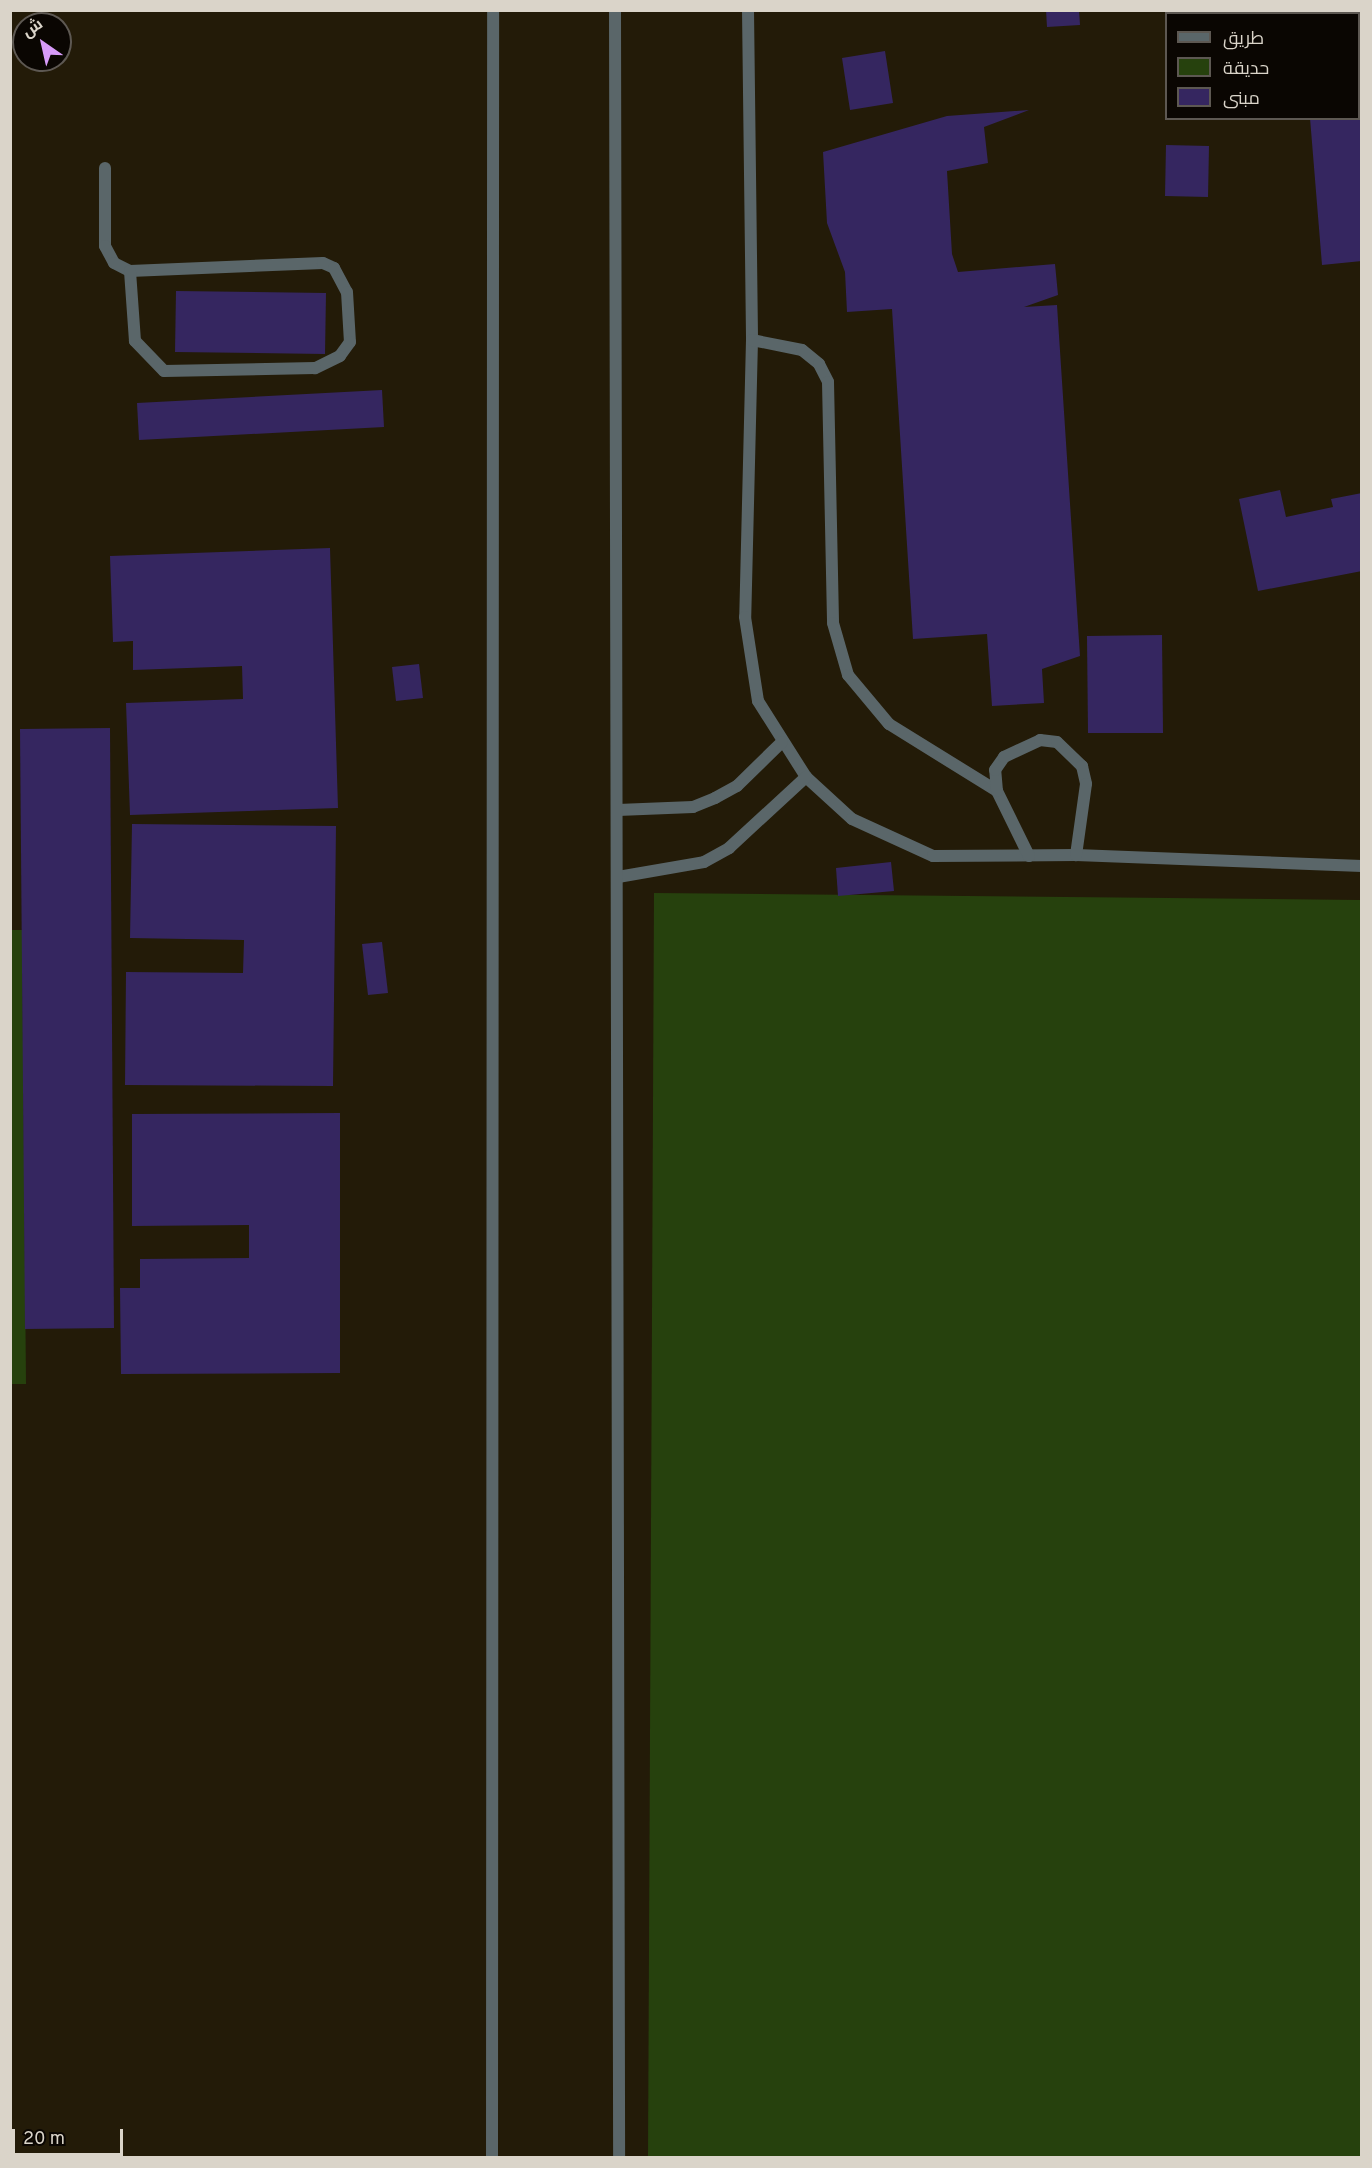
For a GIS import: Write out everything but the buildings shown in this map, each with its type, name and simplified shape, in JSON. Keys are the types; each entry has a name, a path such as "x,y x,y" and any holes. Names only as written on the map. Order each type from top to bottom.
{"street":[{"path":"492,2157 493,10"},
{"path":"615,10 619,2157"},
{"path":"748,10 752,340 745,617 758,701 806,777 852,819 933,856 1076,855 1362,866"},
{"path":"105,168 105,246 114,263 130,271 322,263 334,268 347,292 350,342 340,356 315,368 164,371 135,341 130,271"},
{"path":"752,340 802,350 819,364 828,382 833,623 848,675 889,724 997,791"},
{"path":"1029,856 997,791 995,770 1004,757 1040,740 1071,752 1086,784 1076,855"},
{"path":"618,810 693,807 715,798 737,786 782,742"},
{"path":"618,877 704,862 729,848 806,777"}],"green space":[{"path":"654,893 1361,900 1361,2157 648,2158"},
{"path":"10,930 22,930 26,1384 10,1384"}]}
